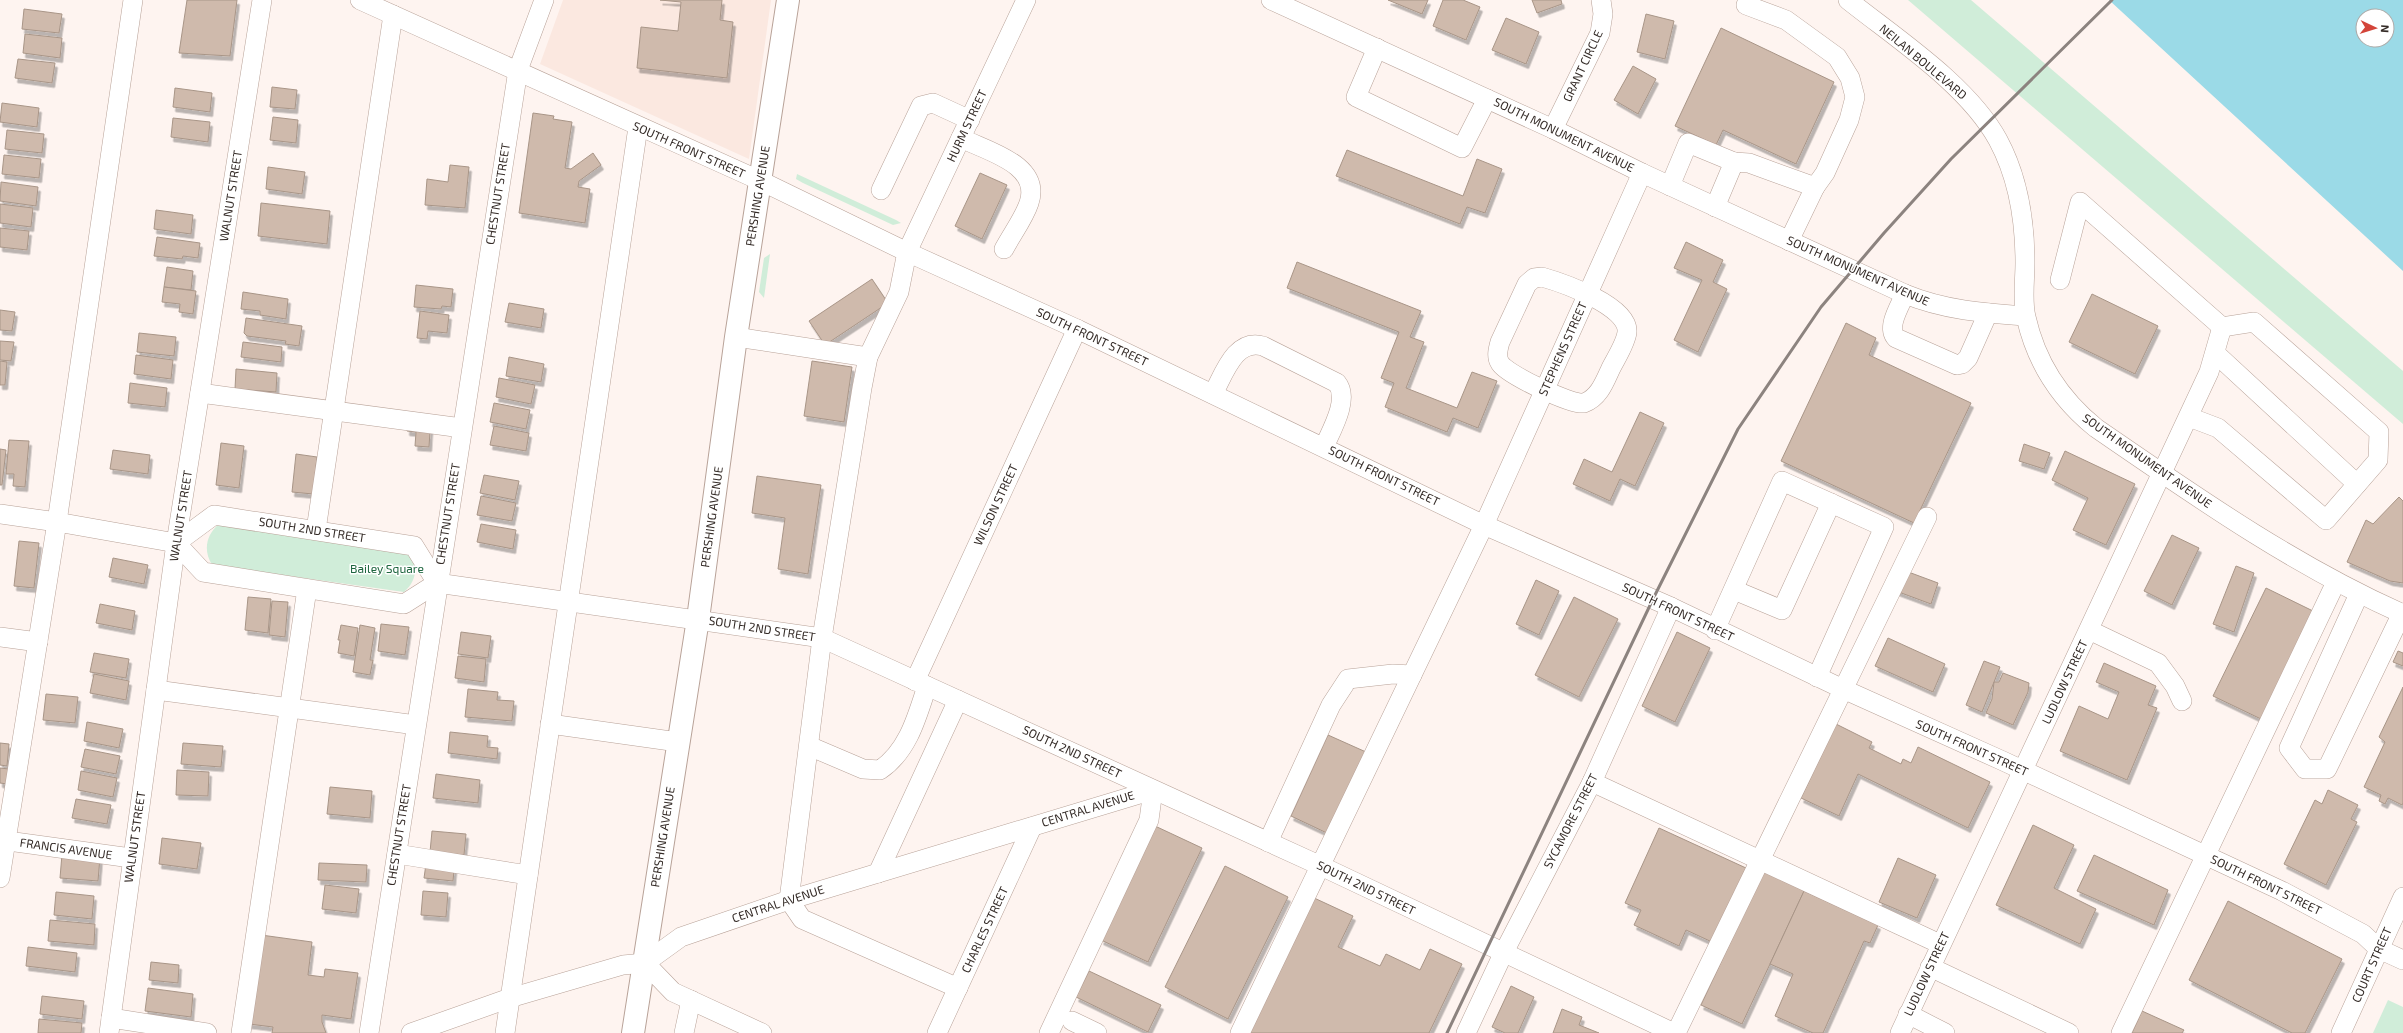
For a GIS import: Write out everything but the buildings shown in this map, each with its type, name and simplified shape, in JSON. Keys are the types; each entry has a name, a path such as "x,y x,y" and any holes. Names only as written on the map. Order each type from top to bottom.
{"main road":[{"name":"PERSHING AVENUE","path":"634,1033 650,921 698,620 736,337 788,0"}],"street":[{"path":"0,878 3,841 38,642 57,522 128,0"},
{"name":"WALNUT STREET","path":"110,1025 131,858 176,543 262,0"},
{"name":"SOUTH FRONT STREET","path":"360,0 518,70 638,127 761,181 907,252 1077,329 1484,524 1671,607 1715,630 1842,690 2024,770 2282,891 2363,934 2379,949 2403,960"},
{"name":"CHESTNUT STREET","path":"369,1033 437,583 518,70 544,0"},
{"name":"HURM STREET","path":"789,900 822,638 868,357 899,292 907,252 1026,0"},
{"name":"SOUTH MONUMENT AVENUE","path":"1271,0 1553,129 1642,173 1905,294 1930,304 1956,310 2026,316 2040,360 2049,378 2081,416 2096,428 2271,545 2336,582 2402,614"},
{"name":"GRANT CIRCLE","path":"1553,129 1600,33 1603,14 1601,0"},
{"name":"NEILAN BOULEVARD","path":"1848,0 1945,78 1974,106 1998,140 2019,194 2025,239 2026,316"},
{"path":"1746,5 1786,20 1837,57 1850,78 1855,97 1849,120 1790,241"},
{"path":"316,530 393,15"},
{"path":"1377,48 1356,97 1462,148 1487,99"},
{"path":"881,190 921,106 933,103 970,120"},
{"path":"505,1033 638,127"},
{"path":"961,138 1015,164 1023,171 1031,184 1030,202 1004,248"},
{"path":"1670,186 1688,143 1734,162 1749,164 1815,188"},
{"path":"1715,207 1734,162"},
{"name":"STEPHENS STREET","path":"1240,1033 1484,524 1642,173"},
{"path":"2060,280 2080,202 2222,327 2254,322 2379,432 2378,460 2326,520 2218,428 2189,417"},
{"path":"1534,278 1548,279 1587,295 1617,311 1625,320 1627,332 1604,384 1596,396 1583,403 1566,400 1509,372 1500,364 1498,351 1500,342 1526,284 1534,278"},
{"path":"1905,294 1892,326 1893,334 1896,338 1957,364 1962,364 1968,358 1988,313"},
{"name":"LUDLOW STREET","path":"1900,1033 1940,944 2024,770 2189,417 2209,372 2222,327"},
{"name":"WILSON STREET","path":"809,746 863,769 880,770 897,755 910,733 921,684 1077,329"},
{"path":"736,337 868,357"},
{"path":"1213,394 1235,355 1242,346 1253,343 1263,346 1337,383 1340,386 1342,398 1324,447"},
{"path":"2215,353 2358,484"},
{"path":"200,393 462,428"},
{"path":"1715,630 1782,481 1884,527 1817,677"},
{"path":"1734,590 1782,610 1831,503"},
{"path":"0,514 57,522 176,543 203,572 307,589 404,604 437,583"},
{"name":"SOUTH 2ND STREET","path":"176,543 214,515 414,546 437,583 822,638 1321,866 1503,954 1674,1033"},
{"path":"1674,1033 1761,860 1927,517"},
{"path":"2121,1033 2336,582"},
{"path":"242,1033 307,589"},
{"path":"2359,594 2289,748 2305,769 2327,769 2402,614"},
{"name":"SYCAMORE STREET","path":"1466,1033 1503,954 1592,782 1671,607"},
{"path":"2090,630 2158,663 2175,686 2182,701"},
{"path":"0,637 38,642"},
{"path":"1268,842 1331,704 1348,679 1393,674 1412,675"},
{"path":"156,690 416,725"},
{"path":"878,873 958,700"},
{"path":"550,724 678,742"},
{"path":"1592,782 1940,944"},
{"path":"1049,1033 1149,820 1154,790"},
{"name":"CENTRAL AVENUE","path":"645,963 681,936 789,900 1154,790"},
{"name":"CHARLES STREET","path":"937,1033 1032,826"},
{"name":"FRANCIS AVENUE","path":"3,841 131,858"},
{"path":"397,854 528,875"},
{"name":"COURT STREET","path":"2341,1033 2403,897"},
{"path":"789,900 802,919 958,988"},
{"path":"411,1033 510,998 623,965 645,963 673,992 691,1000 732,1026 762,1033"},
{"path":"1930,967 2069,1033"},
{"path":"684,1033 691,1000"},
{"path":"1908,1014 1945,1033"},
{"path":"1072,1021 1097,1033"},
{"path":"110,1025 207,1033"}],"shaded area":[{"path":"563,0 771,0 749,159 540,64"}],"green space":[{"path":"1908,0 1971,0 2403,371 2403,424"},
{"path":"797,174 901,223 893,225 803,183 796,179"},
{"path":"770,254 764,298 759,292 764,258"},
{"name":"Bailey Square","path":"219,524 410,551 415,568 414,578 404,592 212,565 207,554 207,543 211,533"},
{"path":"2388,1000 2403,1007 2403,1033 2373,1033"}],"water":[{"path":"2109,0 2403,0 2403,271"}],"railway":[{"path":"1447,1033 1653,599 1738,429 1821,307 1884,233 1951,159 2112,0"}]}
